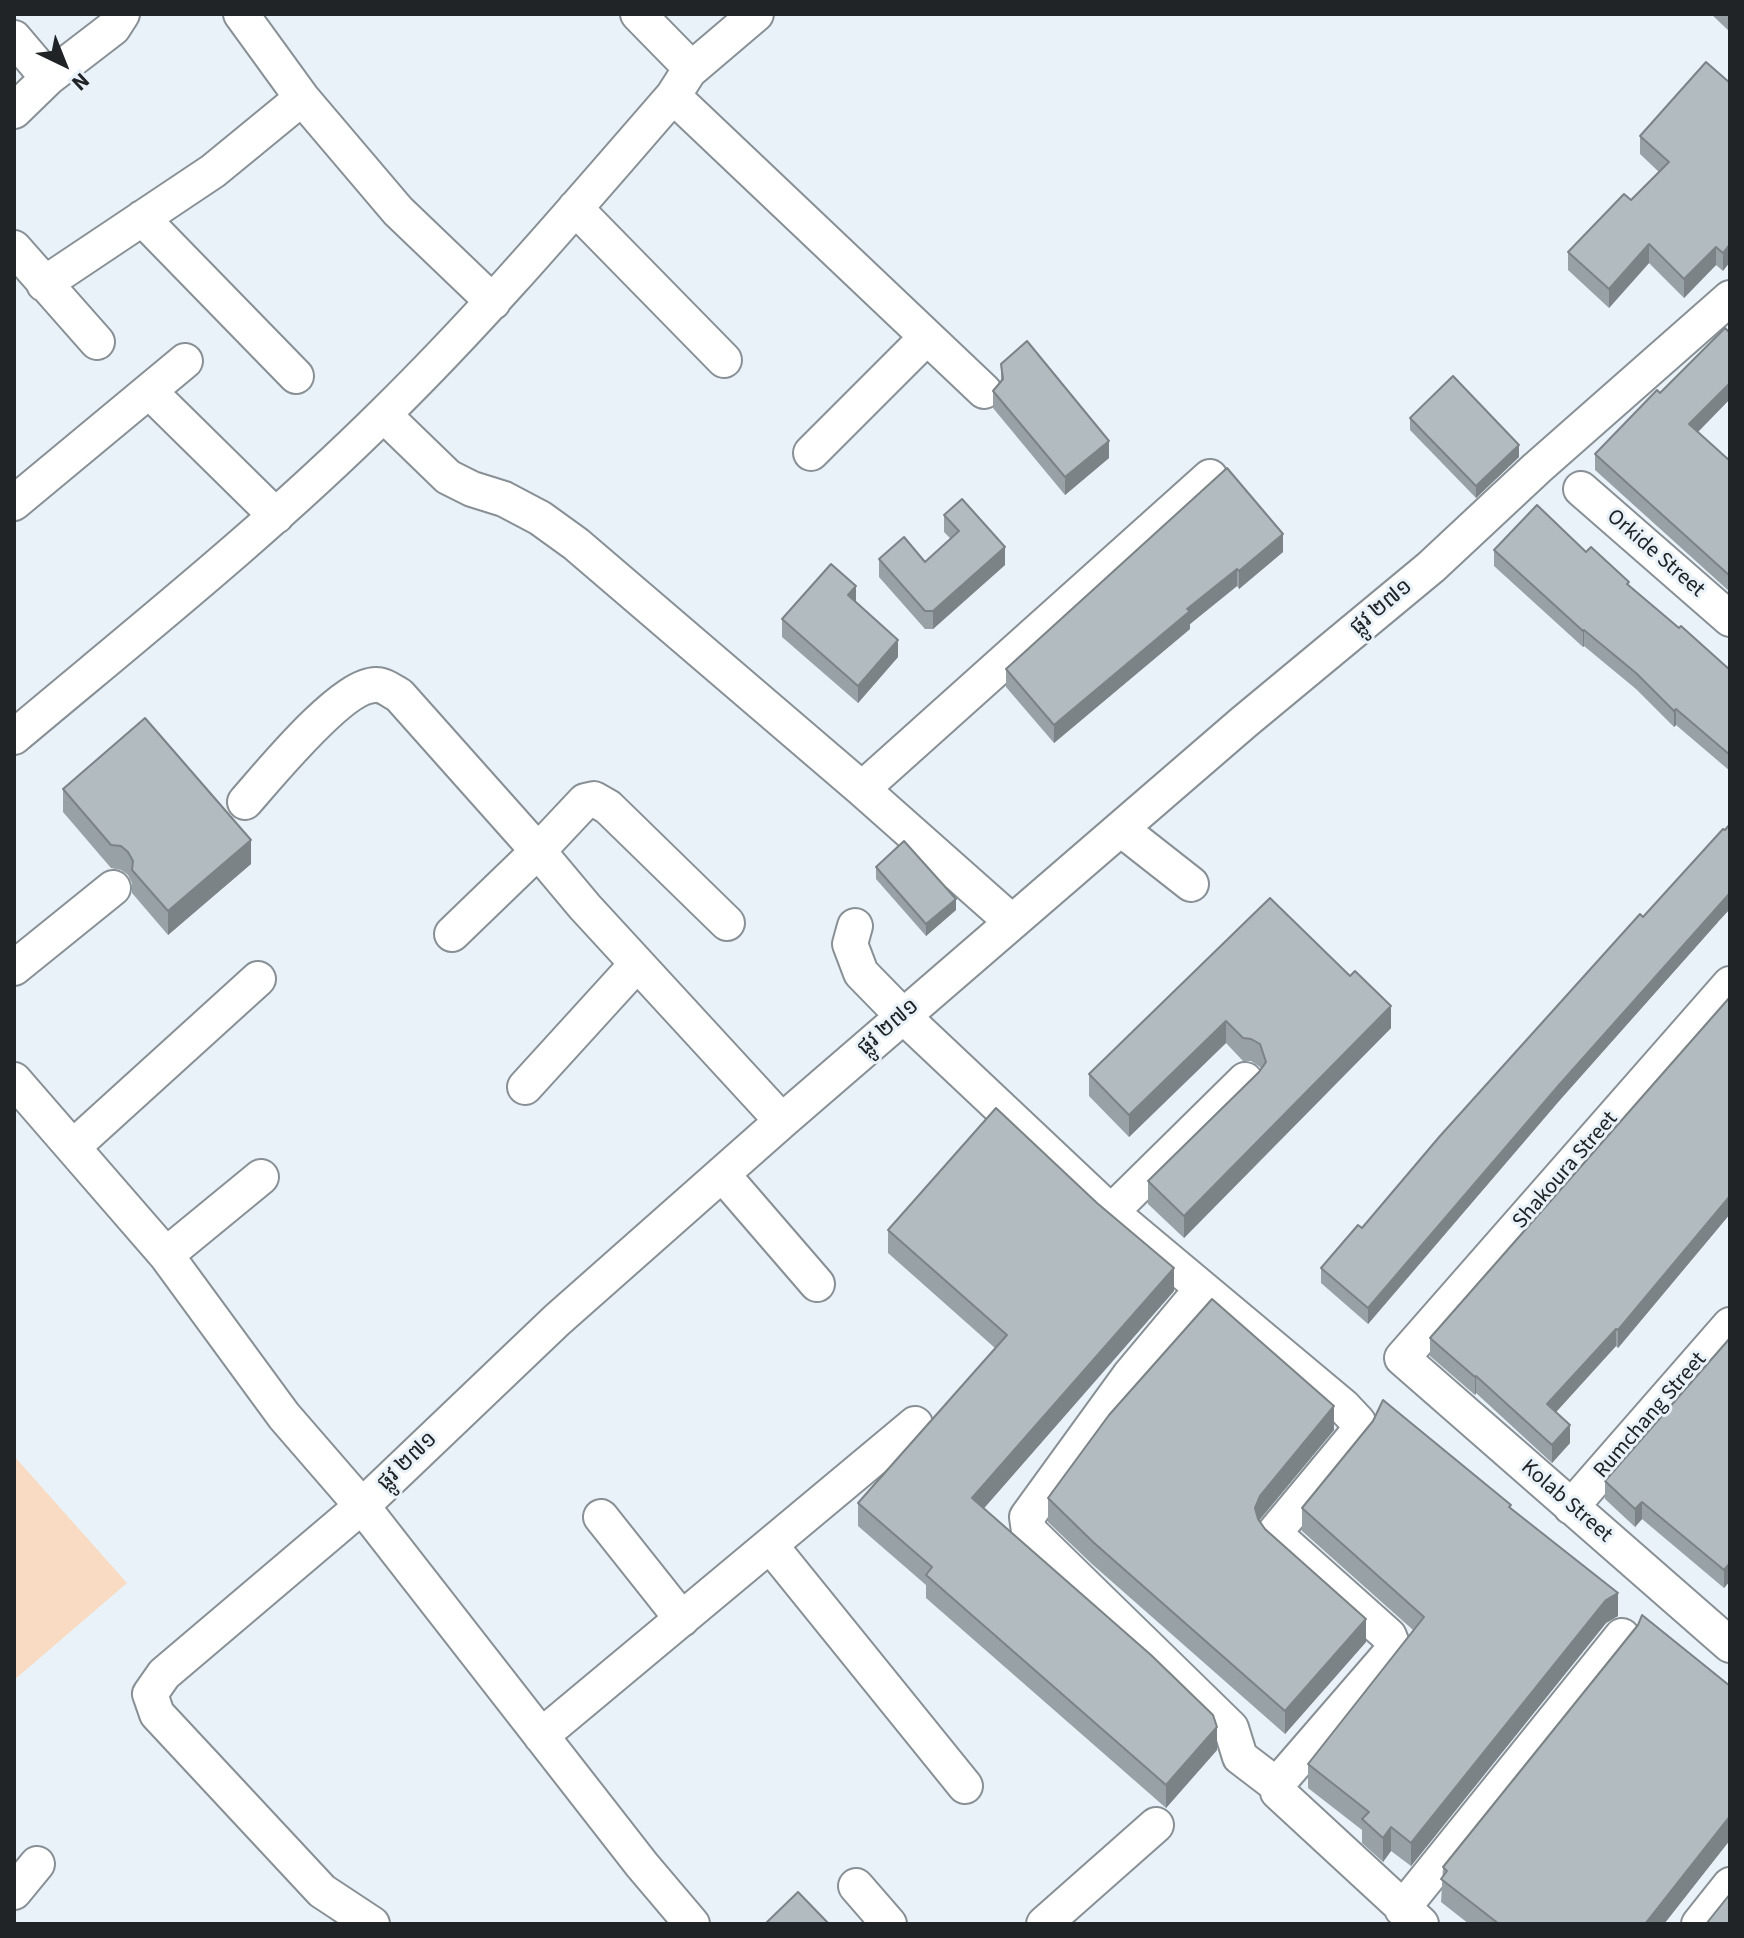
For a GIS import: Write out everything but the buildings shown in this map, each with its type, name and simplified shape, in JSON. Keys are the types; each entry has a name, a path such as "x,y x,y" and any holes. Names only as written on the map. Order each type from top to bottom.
{"street":[{"path":"14,111 48,78 113,28 122,14"},
{"path":"241,14 302,98 398,211 493,302"},
{"path":"638,14 684,61 681,84"},
{"path":"14,737 276,516 384,415 493,302 681,84 756,14"},
{"path":"14,38 48,78"},
{"path":"681,84 927,337 984,391"},
{"path":"44,284 213,171 302,98"},
{"path":"575,208 724,360"},
{"path":"142,218 296,376"},
{"path":"14,248 97,342"},
{"name":"ផ្លូវ ២៧១","path":"372,1924 322,1891 157,1714 150,1694 164,1674 362,1506 557,1320 782,1121 1244,722 1431,567 1537,468 1730,298"},
{"path":"811,453 927,337"},
{"path":"14,503 185,361"},
{"path":"150,392 276,516"},
{"path":"384,415 448,477 504,499 540,518 576,544 1012,922"},
{"path":"862,789 1210,477"},
{"name":"Orkide Street","path":"1581,489 1730,619"},
{"path":"245,802 345,697 362,688 378,685 399,695 637,964 782,1121"},
{"path":"452,934 585,801 594,799 608,807 727,923"},
{"path":"1121,829 1191,884"},
{"path":"14,968 113,888"},
{"path":"855,926 850,944 861,973 903,1016 1102,1204 1343,1406 1358,1422 1358,1432 1275,1532 1389,1636 1394,1649 1278,1786 1278,1792 1412,1916 1622,1636"},
{"path":"525,1087 637,964"},
{"path":"73,1147 258,979"},
{"name":"Shakoura Street","path":"1402,1358 1730,984"},
{"path":"14,1080 166,1255 284,1416 362,1506 642,1865 692,1924"},
{"path":"1102,1204 1245,1080"},
{"path":"722,1174 817,1284"},
{"path":"166,1255 261,1177"},
{"path":"1202,1289 1130,1375 1027,1517 1029,1531 1231,1728 1240,1757 1278,1786"},
{"name":"Rumchang Street","path":"1571,1507 1730,1325"},
{"name":"Kolab Street","path":"1402,1358 1730,1645"},
{"path":"541,1736 915,1424"},
{"path":"601,1517 682,1619"},
{"path":"770,1545 965,1786"},
{"path":"1044,1924 1156,1825"},
{"path":"14,1892 37,1864"},
{"path":"1699,1924 1730,1885"},
{"path":"856,1886 889,1924"}],"shaded area":[{"path":"14,1456 127,1583 14,1680"}]}
